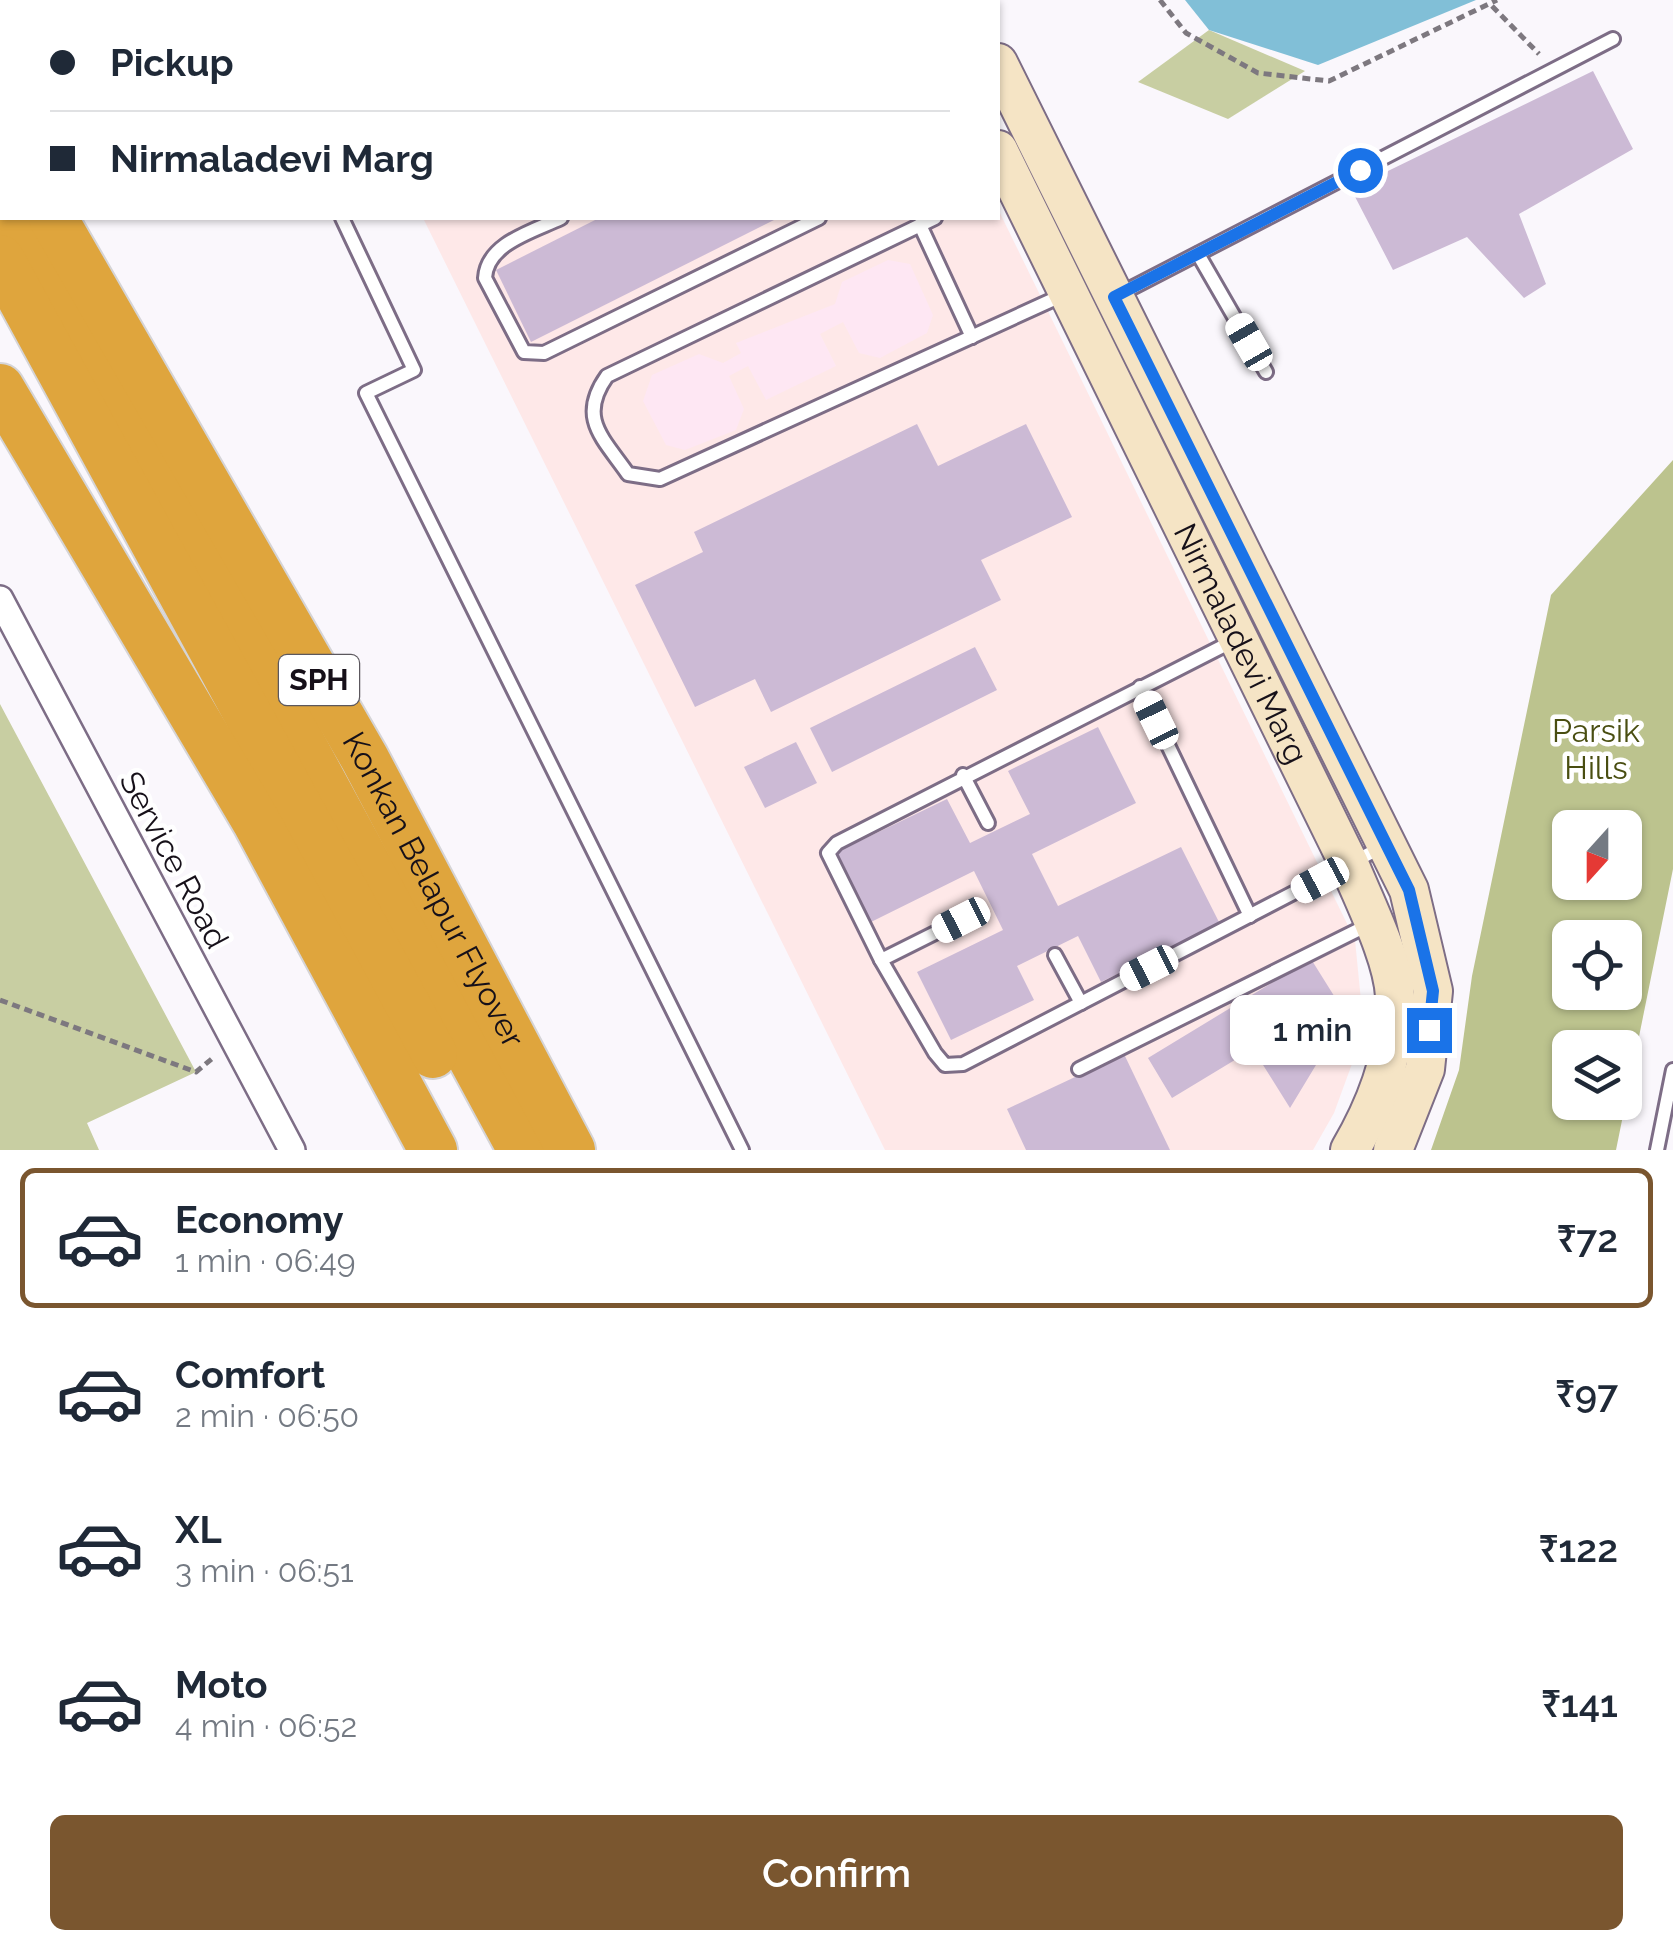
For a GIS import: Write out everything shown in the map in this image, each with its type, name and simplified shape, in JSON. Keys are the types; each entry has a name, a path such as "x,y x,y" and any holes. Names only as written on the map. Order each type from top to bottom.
{"highway":[{"path":"17,220 522,1150"},
{"path":"50,220 59,295"},
{"name":"Konkan Belapur Flyover","path":"51,220 365,759 571,1150"},
{"path":"0,259 485,1150"},
{"path":"0,388 256,821 433,1150"}],"main road":[{"name":"Nirmaladevi Marg","path":"1000,67 1409,890 1433,991 1425,1069 1394,1150"},
{"name":"Nirmaladevi Marg","path":"1003,173 1073,303 1350,864 1373,923 1395,994 1390,1044 1366,1122 1350,1150"}],"street":[{"name":"Service Road","path":"0,599 292,1150"}],"lane":[{"path":"931,220 607,376 592,403 594,423 628,474 660,478 972,336 1073,303 1114,297 1613,39"},
{"path":"343,220 414,370 366,393 742,1150"},
{"path":"558,220 498,250 485,268 485,278 524,352 544,353 815,220"},
{"path":"920,225 972,336"},
{"path":"1198,254 1266,372"},
{"path":"1238,638 963,775 837,842 828,853 880,960 945,1064 963,1064 1386,845"},
{"path":"1140,687 1250,916"},
{"path":"963,775 988,823"},
{"path":"880,960 961,920"},
{"path":"1079,1069 1373,923"},
{"path":"1055,955 1081,1003"},
{"path":"1657,1150 1673,1070"}],"path":[{"path":"1160,0 1186,32 1258,72 1329,81 1494,3 1555,70"},
{"path":"0,1000 196,1072 233,1041"}],"shaded area":[{"path":"1000,213 1355,940 1364,1031 1334,1113 1313,1150 885,1150 424,220 1000,220"},
{"path":"888,260 910,264 933,315 927,333 880,358 859,353 843,322 820,334 836,366 766,400 748,366 729,376 744,409 736,430 685,450 666,445 643,401 652,375 699,354 723,363 741,353 736,343 835,304 842,282"}],"green space":[{"path":"1209,30 1305,71 1228,119 1138,82"},
{"name":"Parsik Hills","path":"1673,460 1673,869 1640,1030 1552,1030 1552,1120 1622,1120 1616,1150 1431,1150 1459,1070 1472,976 1551,595"},
{"path":"0,704 196,1072 87,1123 99,1150 0,1150"}],"water":[{"path":"1185,0 1476,0 1318,65 1209,30"}],"building":[{"path":"1593,71 1633,149 1519,214 1546,284 1524,298 1467,237 1393,270 1351,189"},
{"path":"595,220 774,220 531,342 496,270"},
{"path":"917,424 938,466 1026,424 1072,517 981,560 1001,600 771,712 755,679 695,707 635,585 703,552 694,532"},
{"path":"975,647 997,690 832,772 810,728"},
{"path":"1098,727 1136,803 1032,854 1058,906 1181,847 1220,924 1101,982 1078,936 1017,966 1034,1000 951,1040 917,972 1003,930 974,871 871,922 837,852 947,799 970,843 1030,814 1008,771"},
{"path":"796,742 817,783 765,808 744,767"},
{"path":"1311,959 1341,1007 1335,1010 1345,1017 1290,1108 1253,1049 1172,1098 1148,1058"},
{"path":"1124,1054 1170,1150 1026,1150 1007,1109"}],"route":[{"path":"1360,170 1114,297 1409,890 1433,991 1429,1030"}]}
